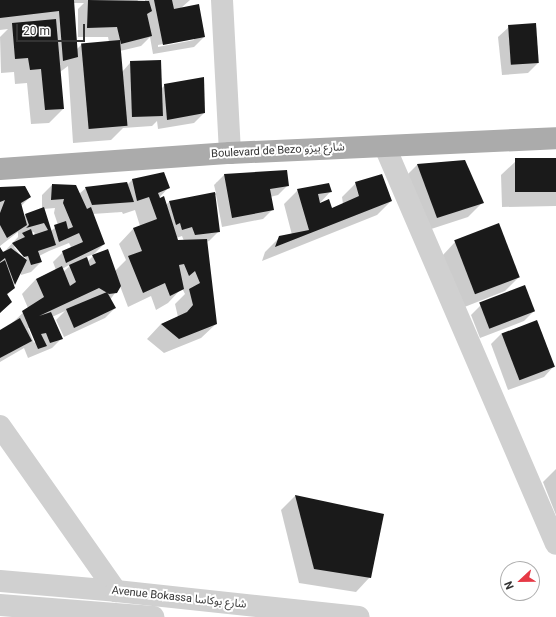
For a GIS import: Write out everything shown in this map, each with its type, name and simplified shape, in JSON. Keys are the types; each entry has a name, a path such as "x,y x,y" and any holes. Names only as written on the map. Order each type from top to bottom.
{"main road":[{"name":"Boulevard de Bezo شارع بيزو","path":"0,169 230,153 556,138"}],"street":[{"path":"222,0 230,153"},
{"path":"385,147 556,544"},
{"path":"0,426 116,591"},
{"name":"Avenue Bokassa شارع بوكاسا","path":"0,580 359,617"},
{"name":"Avenue Bokassa شارع بوكاسا","path":"0,605 153,617"}],"building":[{"path":"0,0 74,0 78,57 63,61 59,11 0,18"},
{"path":"88,0 149,1 152,11 147,14 152,36 121,44 117,27 87,28"},
{"path":"154,0 172,0 174,9 199,4 205,37 163,45"},
{"path":"56,19 64,109 45,110 41,69 30,70 28,58 15,59 12,23"},
{"path":"536,23 539,63 511,65 508,25"},
{"path":"120,40 127,126 89,129 81,43"},
{"path":"161,60 163,116 132,117 130,61"},
{"path":"204,77 205,113 167,120 164,84"},
{"path":"515,158 556,158 556,192 515,192"},
{"path":"465,160 484,203 437,218 417,164"},
{"path":"287,170 289,186 270,189 274,210 232,218 224,174"},
{"path":"164,172 170,188 158,193 160,198 164,196 178,240 207,239 217,324 179,339 161,324 187,312 193,305 189,289 200,283 195,271 189,276 184,264 179,265 184,289 170,296 165,283 143,293 128,256 142,251 133,228 157,219 149,197 137,201 132,179"},
{"path":"382,174 392,201 275,247 279,236 309,230 297,189 329,183 332,192 318,194 320,203 329,199 332,208 359,196 355,182"},
{"path":"127,182 134,202 92,205 85,187"},
{"path":"52,184 76,185 87,209 91,207 105,244 66,263 62,251 83,242 79,233 59,242 54,225 66,221 68,229 73,227 63,203 64,199 51,200"},
{"path":"25,186 31,197 21,203 27,225 7,238 0,225 0,213 5,200 0,202 0,187"},
{"path":"215,192 220,232 195,235 192,227 182,230 180,223 176,225 169,201"},
{"path":"44,207 56,245 38,251 42,262 31,265 28,256 24,257 12,243 25,237 22,233 31,229 33,235 48,230 44,223 26,228 29,225 25,214"},
{"path":"499,223 520,277 475,294 454,240"},
{"path":"0,247 3,252 11,248 27,260 15,285 5,258 0,262"},
{"path":"108,249 121,286 117,293 109,294 99,288 39,316 51,312 63,339 50,343 46,333 41,334 47,346 38,349 22,311 44,297 36,279 62,266 70,286 76,282 69,265 87,257 90,266 96,263 92,255"},
{"path":"5,260 15,288 7,294 12,302 0,313 0,263"},
{"path":"525,285 535,311 489,329 479,303"},
{"path":"107,292 116,308 74,328 66,309"},
{"path":"20,318 32,341 0,358 0,330"},
{"path":"537,320 555,367 519,380 502,334"},
{"path":"295,495 384,514 371,578 314,569"}]}
